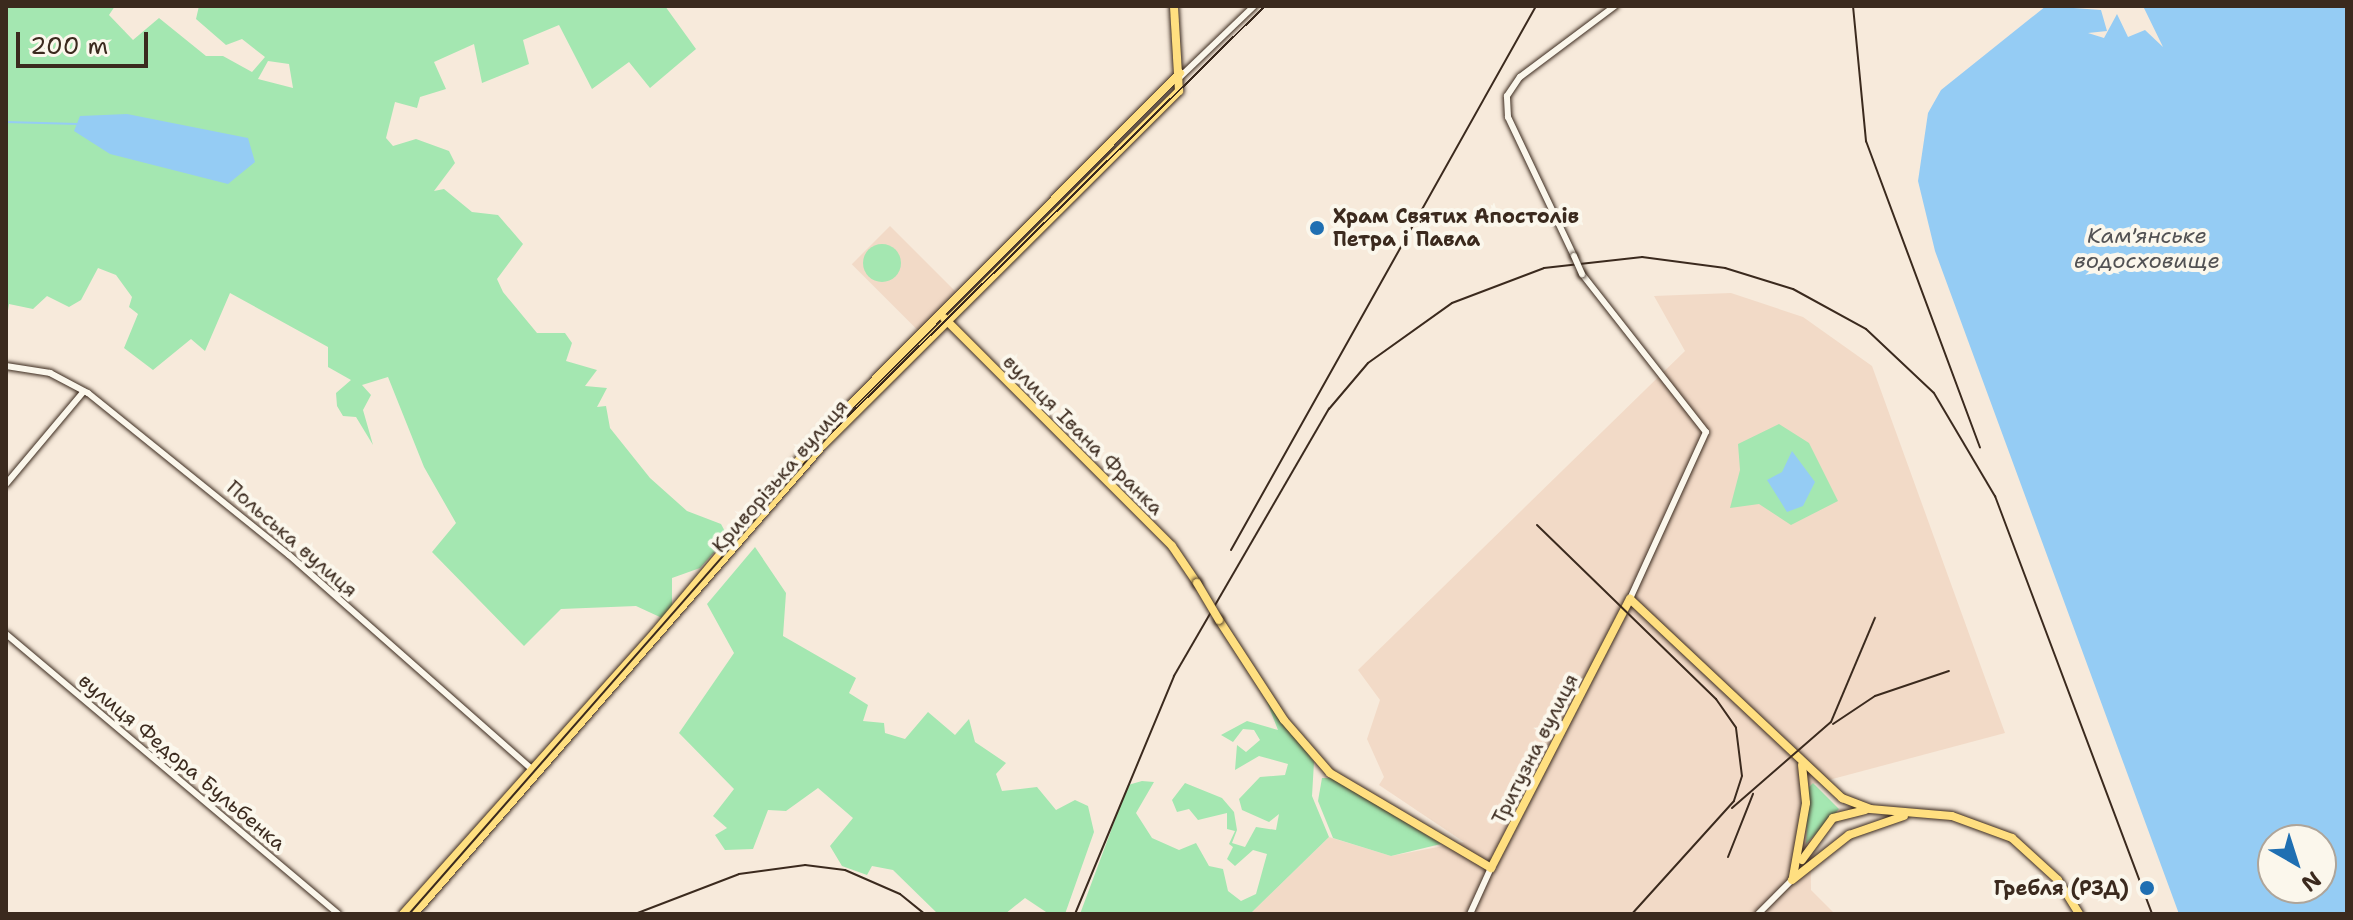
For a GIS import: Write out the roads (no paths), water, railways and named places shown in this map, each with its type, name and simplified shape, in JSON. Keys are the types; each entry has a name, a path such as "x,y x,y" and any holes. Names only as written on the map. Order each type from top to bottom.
{"main road":[{"path":"1174,6 1181,73"},
{"name":"Криворізька вулиця","path":"403,914 655,632 817,438 944,318 1181,73"},
{"name":"вулиця Івана Франка","path":"944,318 1172,546 1284,720 1330,773 1491,868"},
{"path":"1630,599 1842,798 1870,809 1952,816 2012,838 2058,880 2079,914"},
{"name":"Тритузна вулиця","path":"1491,868 1630,599"},
{"path":"1794,876 1807,783 1800,761"},
{"name":"Криворізька вулиця","path":"414,914 533,769"},
{"path":"1794,876 1807,851 1833,818 1870,809"},
{"path":"1848,812 1849,835"},
{"path":"1794,876 1822,852 1849,835 1909,814"},
{"path":"1801,840 1807,851"},
{"path":"1807,851 1822,852"}],"street":[{"name":"Криворізька вулиця","path":"1181,73 1254,6"},
{"path":"1615,6 1511,87 1508,117 1582,274 1706,432 1630,599"},
{"name":"Польська вулиця","path":"6,366 50,373 84,391 289,555 533,769"},
{"path":"6,484 84,391"},
{"name":"вулиця Федора Бульбенка","path":"6,634 338,914"},
{"name":"Тритузна вулиця","path":"1470,914 1491,868"},
{"path":"1758,914 1794,876"}],"water":[{"name":"Кам'янське водосховище","path":"2046,6 2101,10 2107,31 2088,33 2104,38 2117,14 2128,37 2145,30 2163,47 2143,6 2347,6 2347,914 2179,914 1935,251 1918,181 1928,113 1941,90"},
{"path":"127,114 248,138 255,162 228,184 110,154 74,131 80,116"},
{"path":"1792,451 1815,482 1803,506 1787,512 1767,480 1782,472"}],"waterway":[{"path":"6,122 78,124"}],"tram line":[{"path":"409,914 830,434 1265,6"}],"railway":[{"path":"1231,550 1536,6"},
{"path":"1853,6 1866,141 1980,448"},
{"path":"1075,914 1174,676 1329,409 1368,363 1452,303 1544,268 1642,257 1725,268 1793,289 1866,329 1934,393 1995,496 2152,914"},
{"path":"1537,525 1716,699 1736,728 1742,776 1734,801 1632,914"},
{"path":"1732,808 1831,722 1875,618"},
{"path":"1833,724 1875,696 1949,671"},
{"path":"1728,857 1753,794"},
{"path":"635,914 739,874 805,865 845,870 900,894 925,914"}],"place":[{"name":"Храм Святих Апостолів Петра і Павла","path":"1317,228"},
{"name":"Гребля (РЗД)","path":"2147,888"}]}
